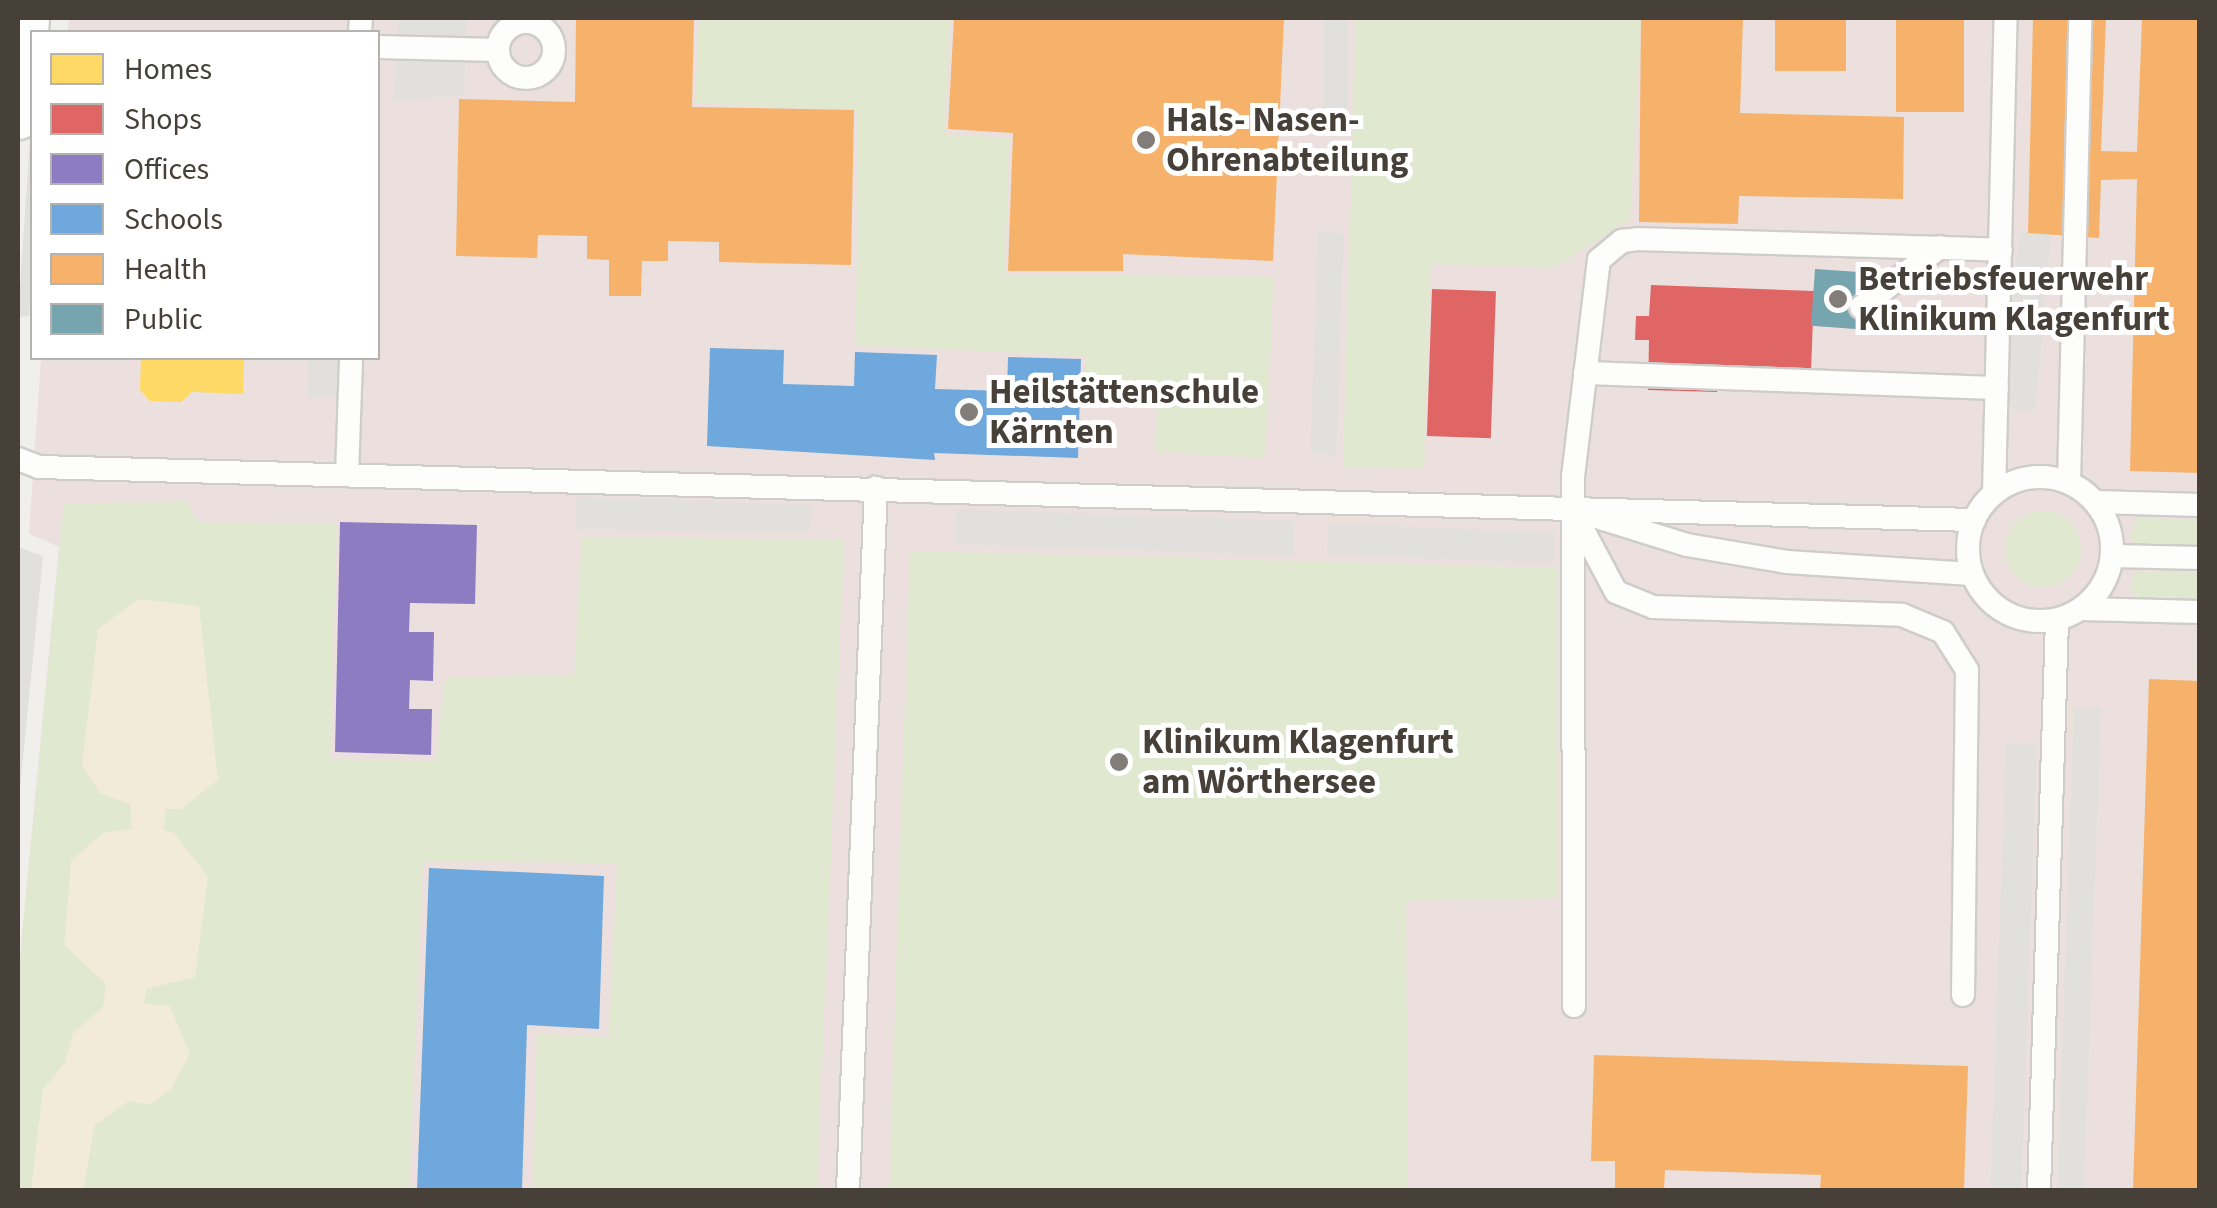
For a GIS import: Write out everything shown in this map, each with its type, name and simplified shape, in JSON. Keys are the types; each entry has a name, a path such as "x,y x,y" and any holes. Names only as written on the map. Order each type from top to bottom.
{"street":[{"path":"18,116 26,18"}],"lane":[{"path":"1994,493 2006,18"},
{"path":"2070,482 2080,18"},
{"path":"380,48 498,50"},
{"path":"1574,1006 1573,509 1598,260 1622,241 2000,250"},
{"path":"1861,308 1940,247"},
{"path":"347,474 351,360"},
{"path":"1585,372 1997,388"},
{"path":"18,460 39,467 1974,520"},
{"path":"2083,609 2104,584 2113,556 2110,526 2096,502 2070,482 2044,476 1994,493 1974,520 1968,548 1972,574 1992,604 2020,620 2058,620 2083,609 2200,612"},
{"path":"848,1190 876,488"},
{"path":"2096,502 2200,505"},
{"path":"1573,509 1687,545 1788,562 1972,574"},
{"path":"1573,509 1616,592 1653,607 1902,615 1943,632 1967,670 1963,995"},
{"path":"2113,556 2200,558"},
{"path":"2040,1190 2058,620"}],"shaded area":[{"name":"Klinikum Klagenfurt am Wörthersee","path":"69,18 2199,18 2199,1190 18,1190 18,978 59,547 29,534 41,360 380,360 380,30 68,30"},
{"path":"399,18 467,18 464,95 393,101"},
{"path":"1324,18 1348,18 1348,130 1324,130"},
{"path":"30,139 29,316 18,317"},
{"path":"1318,232 1344,233 1336,455 1310,454"},
{"path":"2019,232 2051,235 2035,411 2004,408"},
{"path":"308,360 337,360 337,398 308,398"},
{"path":"576,497 812,505 809,532 575,529"},
{"path":"956,509 1295,521 1294,556 955,544"},
{"path":"1328,524 1555,532 1554,563 1327,555"},
{"path":"18,547 43,556 18,809"},
{"path":"2074,707 2101,708 2084,1190 2057,1190"},
{"path":"2006,743 2037,744 2021,1190 1990,1190"}],"green space":[{"path":"699,18 950,18 945,134 1009,138 1005,275 1274,277 1265,458 1155,452 1158,409 1085,402 1085,356 856,345 858,111 695,103"},
{"path":"1356,18 1641,18 1630,219 1555,267 1431,264 1424,469 1343,467"},
{"path":"188,502 198,522 337,524 330,760 436,761 445,678 574,675 582,537 844,540 817,1190 533,1190 537,1034 609,1037 617,863 423,861 409,1190 18,1190 18,978 64,503"},
{"path":"2043,511 2070,522 2081,549 2070,576 2043,587 2016,576 2005,549 2016,522"},
{"path":"2137,518 2199,520 2199,548 2139,547 2130,537"},
{"path":"910,551 1558,568 1558,898 1406,901 1408,1190 889,1190"},
{"path":"2137,571 2199,573 2199,601 2139,599 2129,590"}],"sand":[{"path":"138,599 199,606 218,780 181,809 165,809 164,830 174,833 208,877 195,977 146,989 144,1004 170,1006 190,1054 171,1089 149,1105 129,1101 95,1125 83,1190 31,1190 43,1089 65,1063 73,1033 103,1007 106,984 64,945 71,861 104,832 132,829 130,804 101,794 82,767 98,629"}],"building: Homes":[{"path":"141,360 244,360 243,394 192,392 181,402 150,401 140,390"}],"building: Shops":[{"path":"1651,285 1814,291 1811,372 1718,368 1717,392 1648,390 1649,340 1635,340 1636,316 1649,316"},
{"path":"1432,289 1496,291 1491,438 1427,436"}],"building: Offices":[{"path":"340,522 477,525 475,604 410,603 409,632 434,632 433,681 410,680 409,709 432,709 431,755 335,752"}],"building: Schools":[{"path":"710,348 784,350 783,384 854,386 855,352 937,355 935,389 1007,391 1008,357 1081,359 1078,458 934,453 935,460 707,446"},
{"path":"429,868 604,876 599,1029 527,1025 522,1190 417,1190"}],"building: Health":[{"path":"576,18 694,18 692,107 854,110 851,265 719,262 719,242 668,241 668,261 642,261 641,296 609,296 609,260 587,259 587,236 538,235 537,258 456,256 459,99 575,102"},
{"name":"Hals- Nasen- Ohrenabteilung","path":"954,18 1284,18 1273,261 1123,254 1123,271 1008,271 1013,133 948,129"},
{"path":"1641,18 1743,18 1740,113 1904,117 1903,199 1739,196 1738,224 1639,222"},
{"path":"1775,18 1846,18 1846,71 1775,71"},
{"path":"1896,18 1964,18 1964,112 1896,112"},
{"path":"2033,18 2106,18 2101,151 2137,152 2142,18 2200,18 2200,473 2130,471 2137,179 2101,180 2099,238 2028,233"},
{"path":"2149,679 2200,681 2200,1190 2133,1190"},
{"path":"1594,1055 1968,1066 1964,1190 1820,1190 1821,1175 1665,1170 1664,1190 1615,1190 1615,1161 1591,1161"}],"building: Public":[{"name":"Betriebsfeuerwehr Klinikum Klagenfurt","path":"1815,269 1863,272 1859,329 1811,326"}],"place":[{"name":"Hals- Nasen- Ohrenabteilung","path":"1146,140"},
{"name":"Betriebsfeuerwehr Klinikum Klagenfurt","path":"1838,299"},
{"name":"Heilstättenschule Kärnten","path":"969,412"},
{"name":"Klinikum Klagenfurt am Wörthersee","path":"1119,762"}]}
